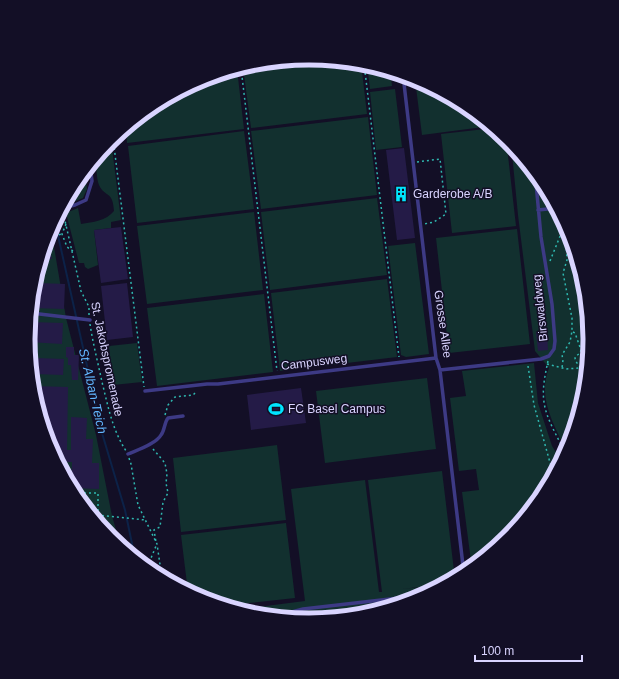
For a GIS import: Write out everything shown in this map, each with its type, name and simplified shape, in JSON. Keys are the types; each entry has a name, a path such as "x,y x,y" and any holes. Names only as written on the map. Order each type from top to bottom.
{"lane":[{"name":"Grosse Allee","path":"404,82 436,358 440,370 463,567"},
{"path":"70,206 86,200 92,180 91,173"},
{"name":"Birswaldweg","path":"440,370 541,358 549,356 554,349 552,304 541,237 536,184"},
{"path":"538,210 551,209"},
{"path":"36,314 90,320"},
{"name":"Campusweg","path":"145,391 194,385 218,384 436,358"},
{"path":"128,454 158,440 162,434 165,421 168,418 183,416"},
{"path":"292,613 303,609 402,598"}],"path":[{"path":"365,70 400,362"},
{"path":"242,73 278,377"},
{"path":"114,146 145,391"},
{"path":"413,162 440,159 446,214 434,222 421,224"},
{"name":"St. Jakobspromenade","path":"64,216 81,291 89,307 93,342 111,420 118,439 128,454 138,505 157,544 161,570"},
{"path":"66,224 62,234 66,247 72,251"},
{"path":"546,270 562,231"},
{"path":"55,236 62,234"},
{"path":"562,368 562,355 570,342 572,331 572,318 563,272 567,260 566,243"},
{"path":"572,331 575,333 581,350 575,357 575,361 580,368"},
{"path":"549,356 544,384 544,402 546,411 562,447"},
{"path":"528,360 534,406 552,469"},
{"path":"547,364 562,368 580,368"},
{"path":"165,421 165,414 168,405 174,397 193,395 195,393 194,385"},
{"path":"149,562 157,544 154,530 160,527 164,502 168,493 165,463 150,444"},
{"path":"82,493 98,493 98,514"},
{"path":"100,516 145,520"}],"green space":[{"path":"310,65 345,67 362,70 367,114 251,128 244,73 274,67"},
{"path":"368,71 391,77 392,86 370,89"},
{"path":"238,74 244,129 127,143 126,135 157,111 188,93"},
{"path":"416,86 431,93 462,111 483,127 422,135"},
{"path":"395,89 402,147 376,150 370,92"},
{"path":"368,117 377,195 261,209 251,131"},
{"path":"485,129 507,149 516,226 452,233 441,134"},
{"path":"244,131 254,209 137,223 128,146"},
{"path":"112,148 121,220 111,222 111,228 94,230 98,265 88,269 85,267 84,263 79,263 66,213 78,208 81,224 103,219 114,211 112,200 101,189 97,179 96,167"},
{"path":"512,154 538,187 556,218 575,268 579,286 582,304 584,340 582,375 575,411 563,444 552,421 546,401 546,379 549,368 535,351"},
{"path":"86,180 87,189 83,198 72,203"},
{"path":"377,198 387,275 270,290 261,212"},
{"path":"254,212 263,290 147,304 137,226"},
{"path":"517,229 530,344 449,353 436,238"},
{"path":"53,242 66,318 96,435 112,516 118,537 81,492 63,461 44,411 40,393 37,375 35,340 37,304 44,268"},
{"path":"415,243 429,354 406,357 401,355 388,246"},
{"path":"387,279 397,357 280,371 271,293"},
{"path":"264,294 273,372 157,386 147,308"},
{"path":"137,343 142,382 113,385 109,346"},
{"path":"534,363 538,403 552,446 558,456 538,492 527,507 504,534 471,561 462,492 479,490 476,469 459,471 450,398 466,396 462,371"},
{"path":"427,378 436,449 325,463 316,391"},
{"path":"277,445 286,520 181,532 173,458"},
{"path":"442,471 454,573 432,586 401,589 430,586 381,605 363,609 345,612 310,614 274,612 251,608 305,601 291,489 365,480 379,592 382,592 368,480"},
{"path":"286,523 295,598 237,604 188,586 181,535"}],"building":[{"name":"Garderobe A/B","path":"404,148 415,238 397,240 386,150"},
{"path":"121,227 128,279 101,283 94,230"},
{"path":"50,250 52,259 47,259"},
{"path":"41,283 65,284 64,309 37,308"},
{"path":"127,283 133,337 107,340 101,286"},
{"path":"36,322 63,323 62,344 35,342"},
{"path":"547,331 548,350 538,351 536,332"},
{"path":"66,347 74,347 74,355 79,355 78,380 72,380 71,365 68,365 68,358 66,357"},
{"path":"36,358 64,359 63,375 37,374"},
{"path":"39,386 68,387 67,450 71,450 71,417 87,418 86,439 93,439 92,463 99,463 99,489 79,488 71,476 72,462 64,462 56,445 44,411"},
{"name":"FC Basel Campus","path":"301,388 306,423 251,430 247,395"}],"waterway":[{"name":"St. Alban-Teich","path":"57,231 102,433 125,510 133,550"}],"place":[{"name":"Garderobe A/B","path":"401,194"},
{"name":"FC Basel Campus","path":"276,409"}]}
